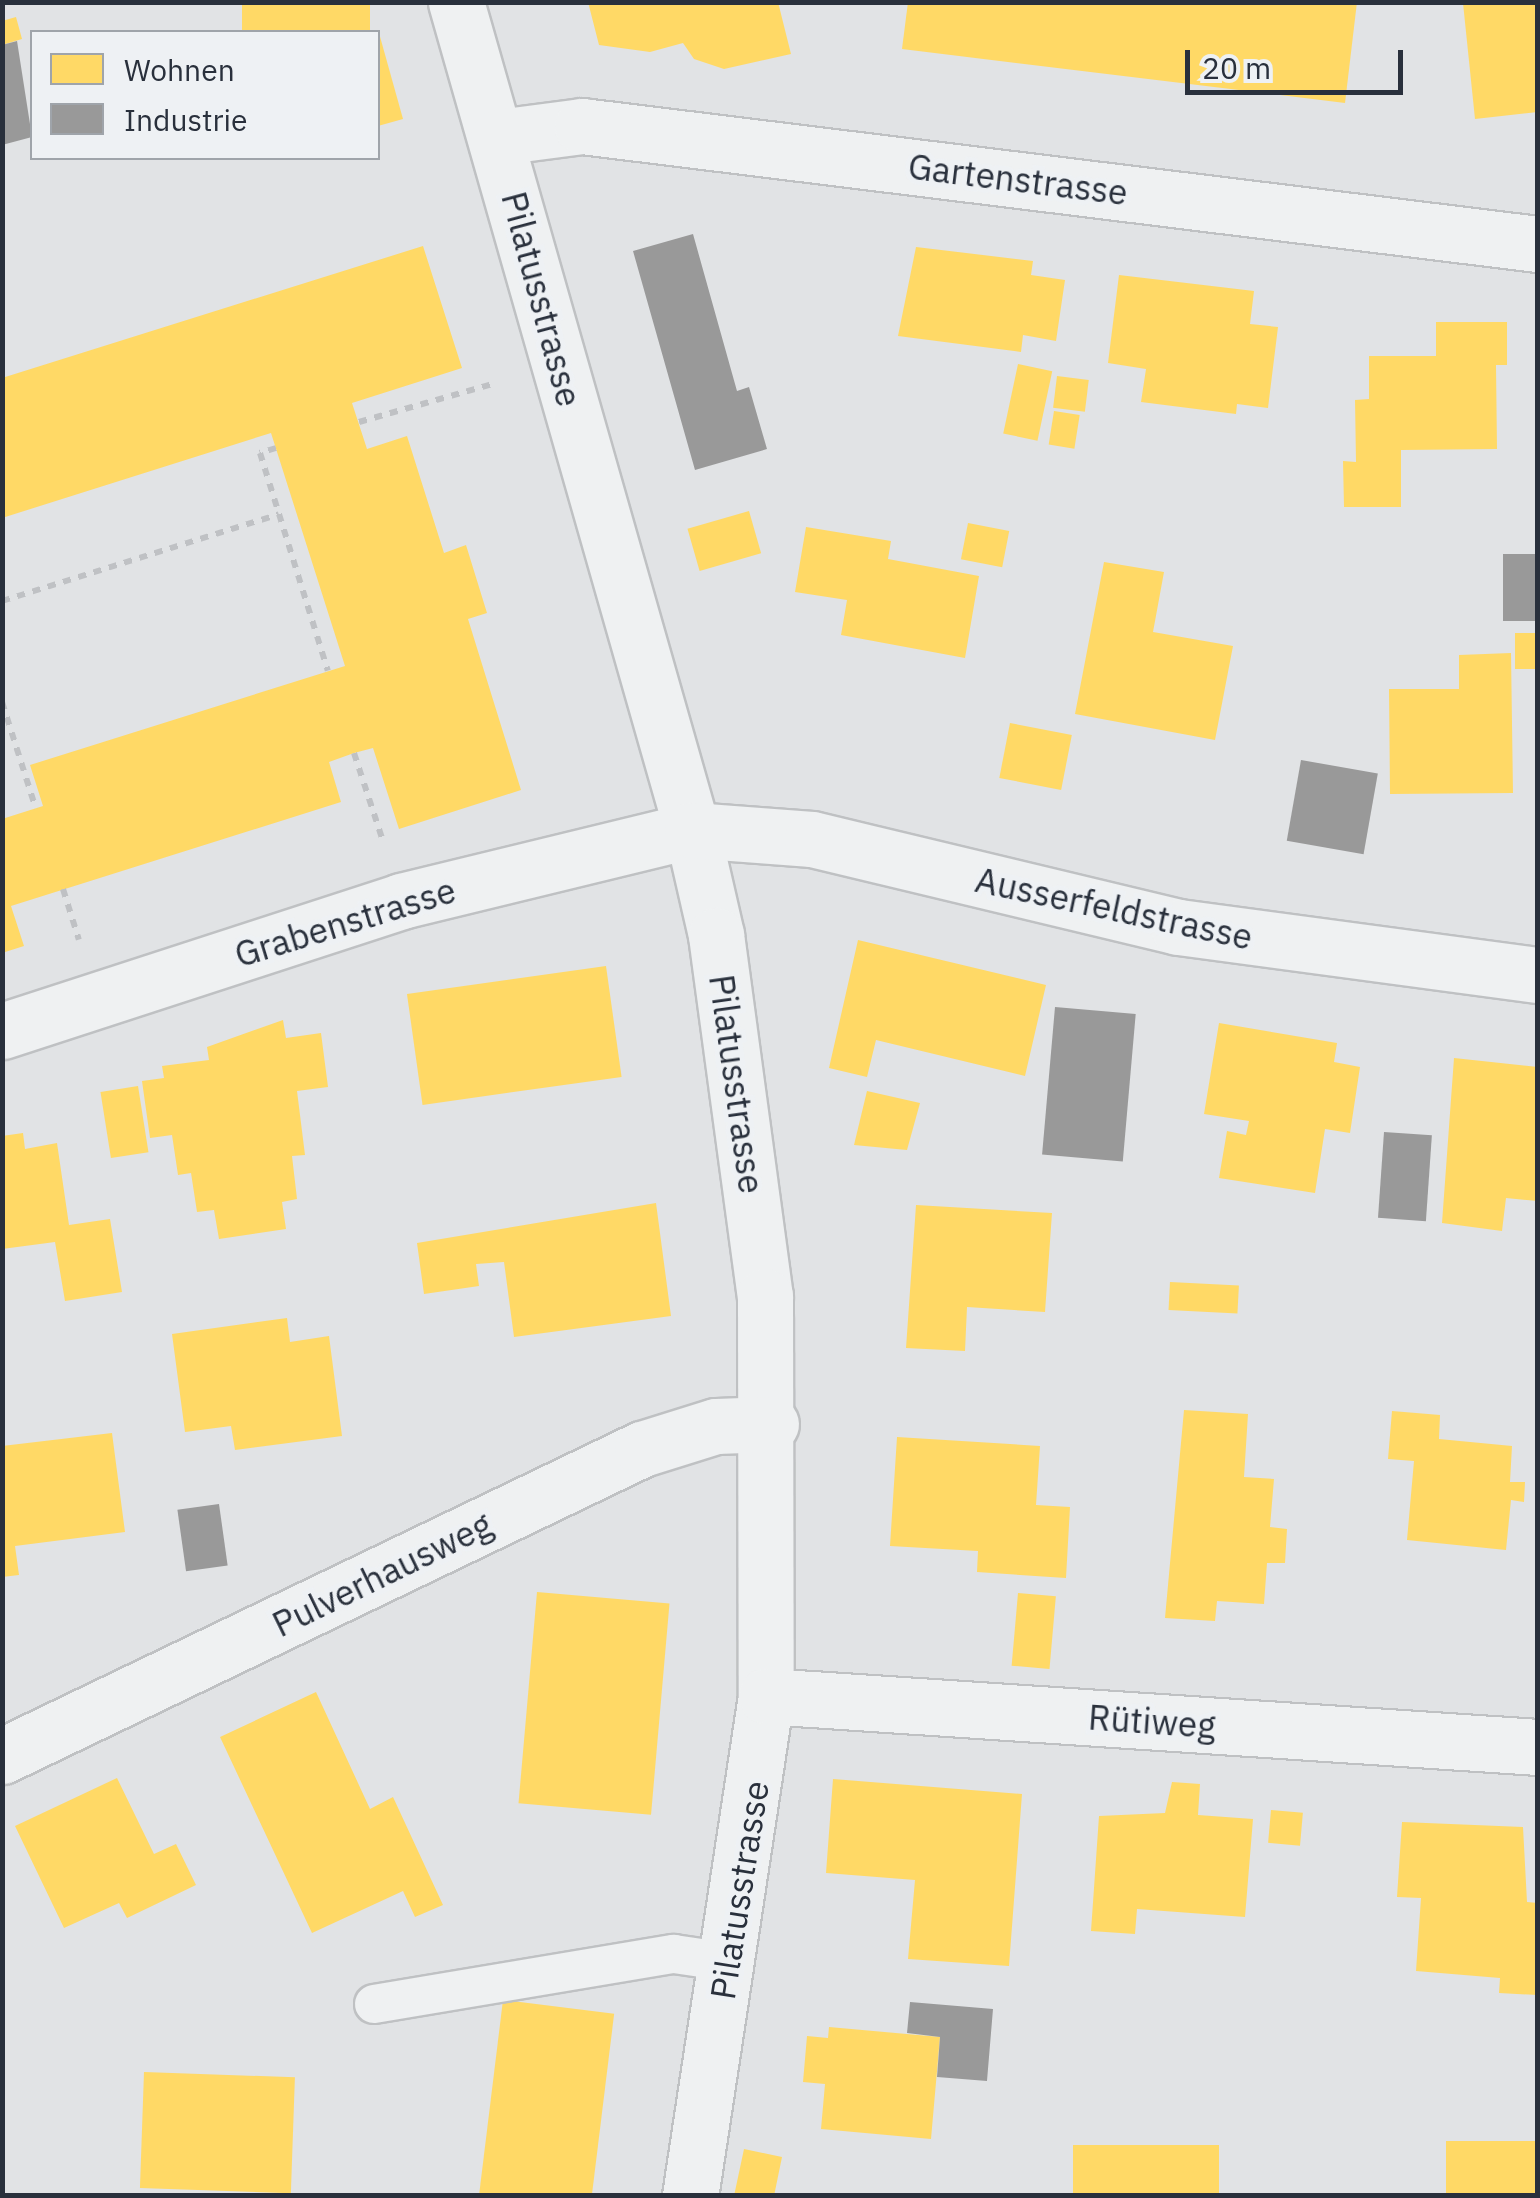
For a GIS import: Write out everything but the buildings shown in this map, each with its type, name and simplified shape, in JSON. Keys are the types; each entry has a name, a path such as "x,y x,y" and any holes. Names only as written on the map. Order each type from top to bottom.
{"street":[{"name":"Pilatusstrasse","path":"456,2 498,136 692,830 744,1124 772,1424 766,1696 690,2196"},
{"name":"Gartenstrasse","path":"498,136 582,126 1538,244"},
{"name":"Grabenstrasse","path":"2,1032 401,901 692,830"},
{"name":"Ausserfeldstrasse","path":"692,830 812,838 1178,928 1538,975"},
{"name":"Pulverhausweg","path":"2,1756 642,1448 716,1426 772,1424"},
{"name":"Rütiweg","path":"766,1696 1538,1747"}],"lane":[{"path":"374,2004 674,1954 728,1962"}],"path":[{"path":"359,422 560,364"},
{"path":"276,448 260,453 328,671"},
{"path":"2,601 279,514"},
{"path":"2,702 36,809"},
{"path":"354,754 401,901"}]}
